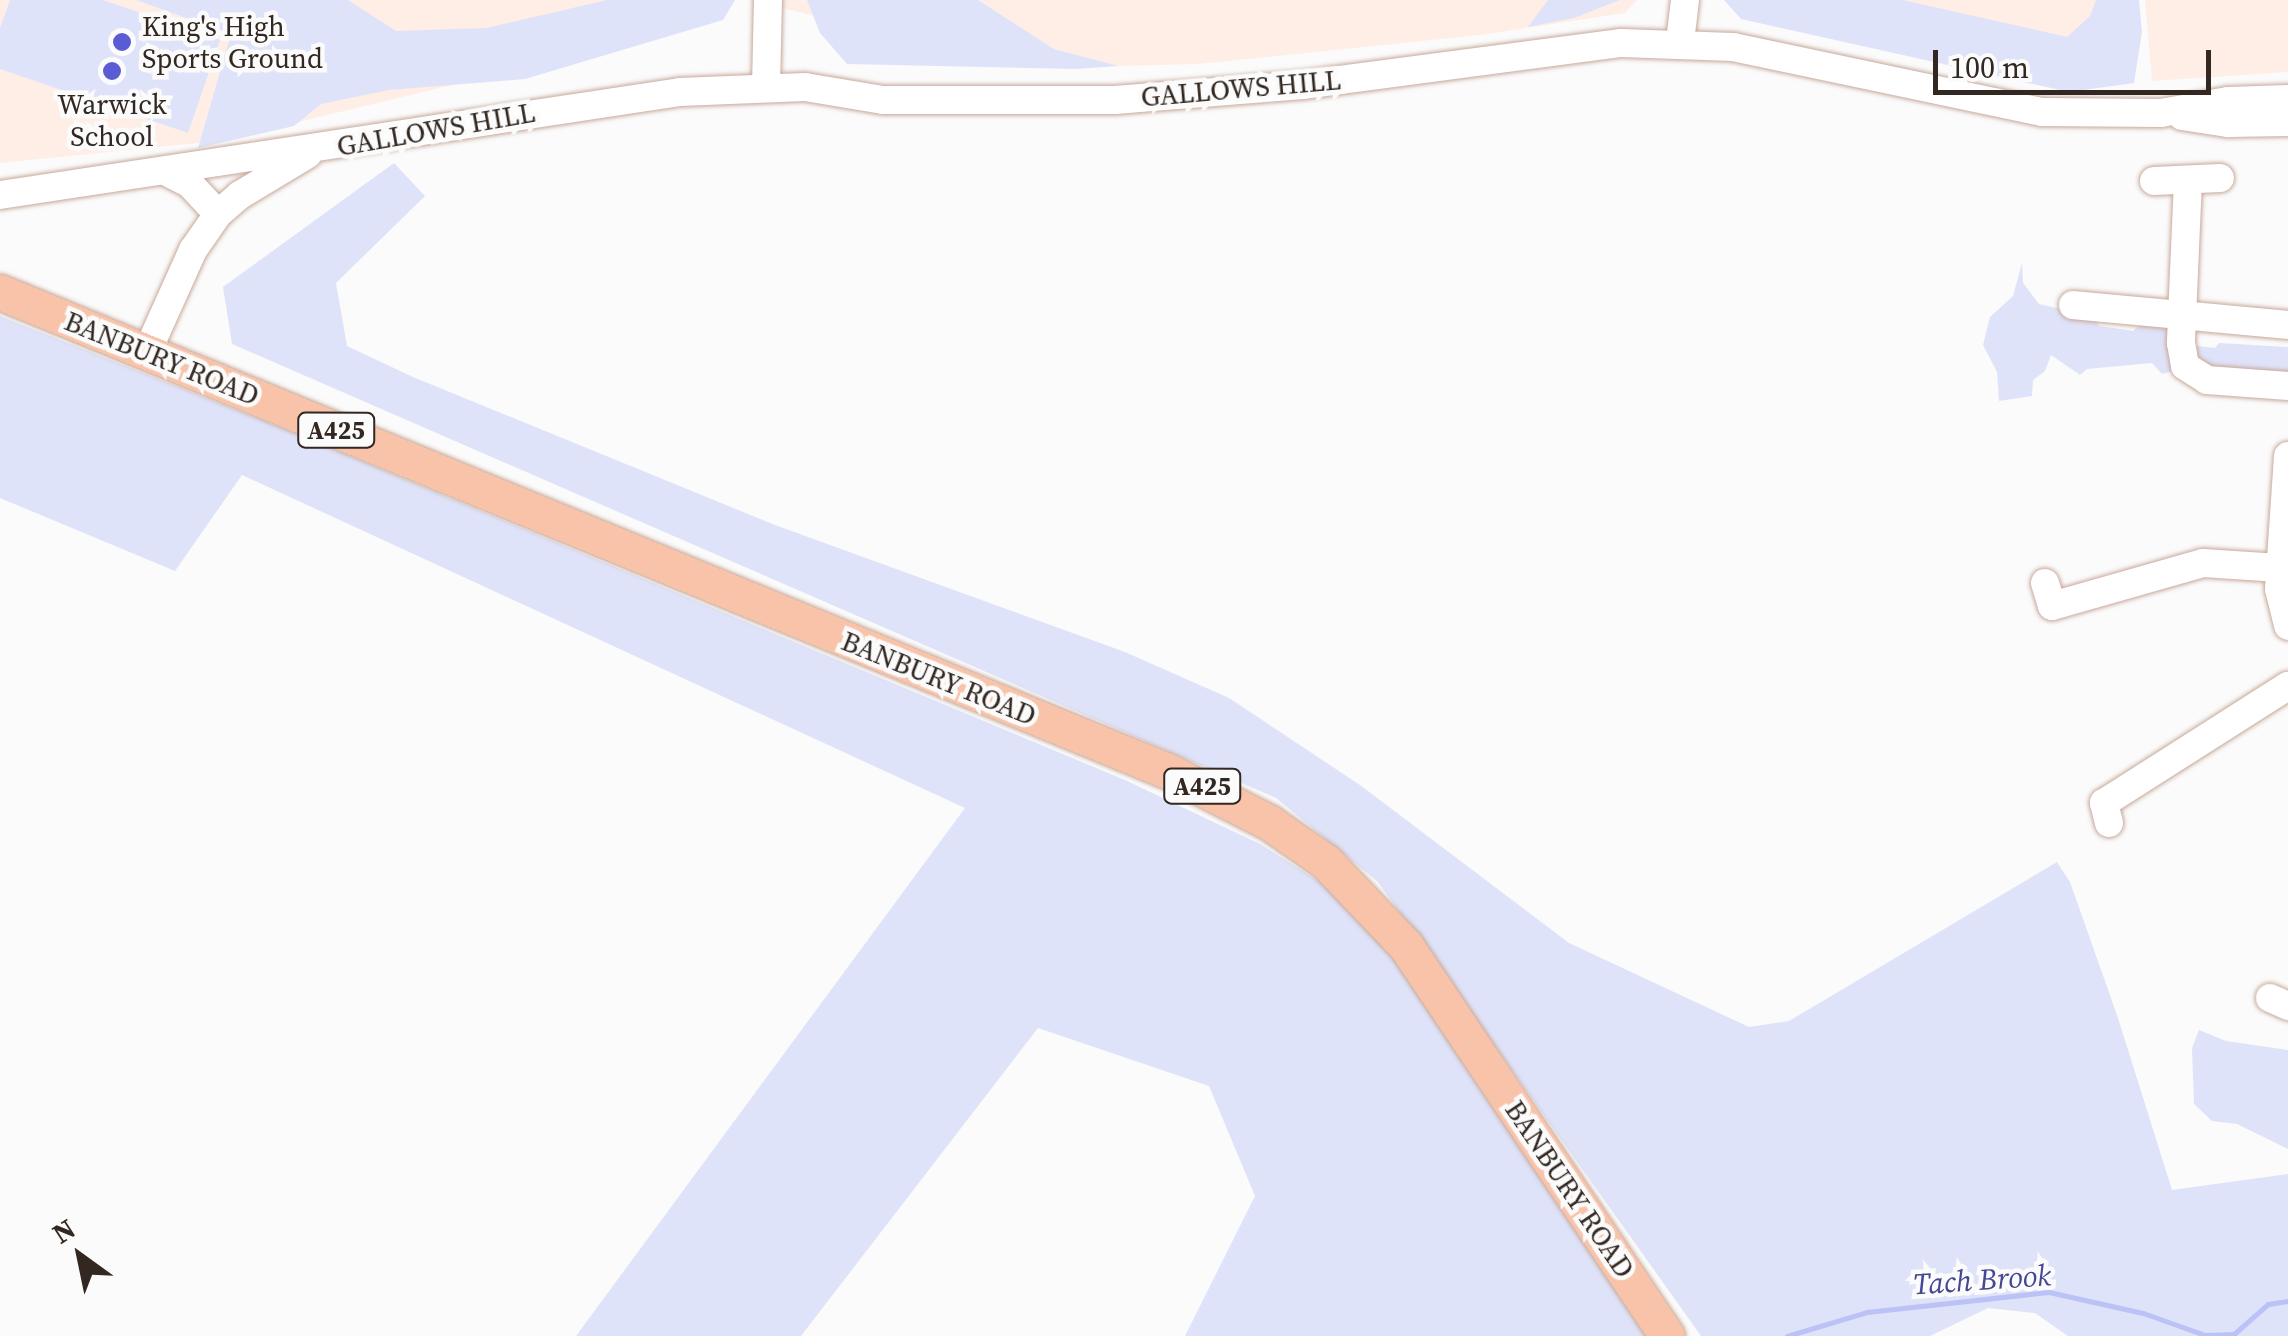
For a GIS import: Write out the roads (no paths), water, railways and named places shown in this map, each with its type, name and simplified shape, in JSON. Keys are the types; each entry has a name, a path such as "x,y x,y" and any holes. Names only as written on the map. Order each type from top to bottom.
{"main road":[{"name":"BANBURY ROAD","path":"0,292 1172,773 1270,822 1337,872 1406,946 1667,1336"}],"street":[{"path":"766,87 768,0"},
{"path":"1680,42 1685,0"},
{"name":"GALLOWS HILL","path":"0,195 651,95 804,87 959,110 1302,85 1567,47 1680,42 1778,55 2042,112 2161,113 2228,123 2288,122"},
{"name":"GALLOWS HILL","path":"2161,113 2228,101 2288,98"},
{"name":"GALLOWS HILL","path":"148,350 192,250 218,214 240,194 318,149"},
{"path":"165,171 194,187 218,214"},
{"path":"2154,181 2220,178"},
{"path":"2188,180 2181,356 2192,374 2207,380 2288,386"},
{"path":"2072,305 2288,325"},
{"path":"2288,456 2279,589 2288,626"},
{"path":"2052,606 2203,563 2280,568"},
{"path":"2102,803 2288,686"}],"waterway":[{"name":"Tach Brook","path":"1787,1336 1867,1312 2049,1292 2143,1313 2205,1335 2234,1334 2268,1304 2288,1301"}],"place":[{"name":"King's High Sports Ground","path":"122,42"},
{"name":"Warwick School","path":"112,71"}]}
